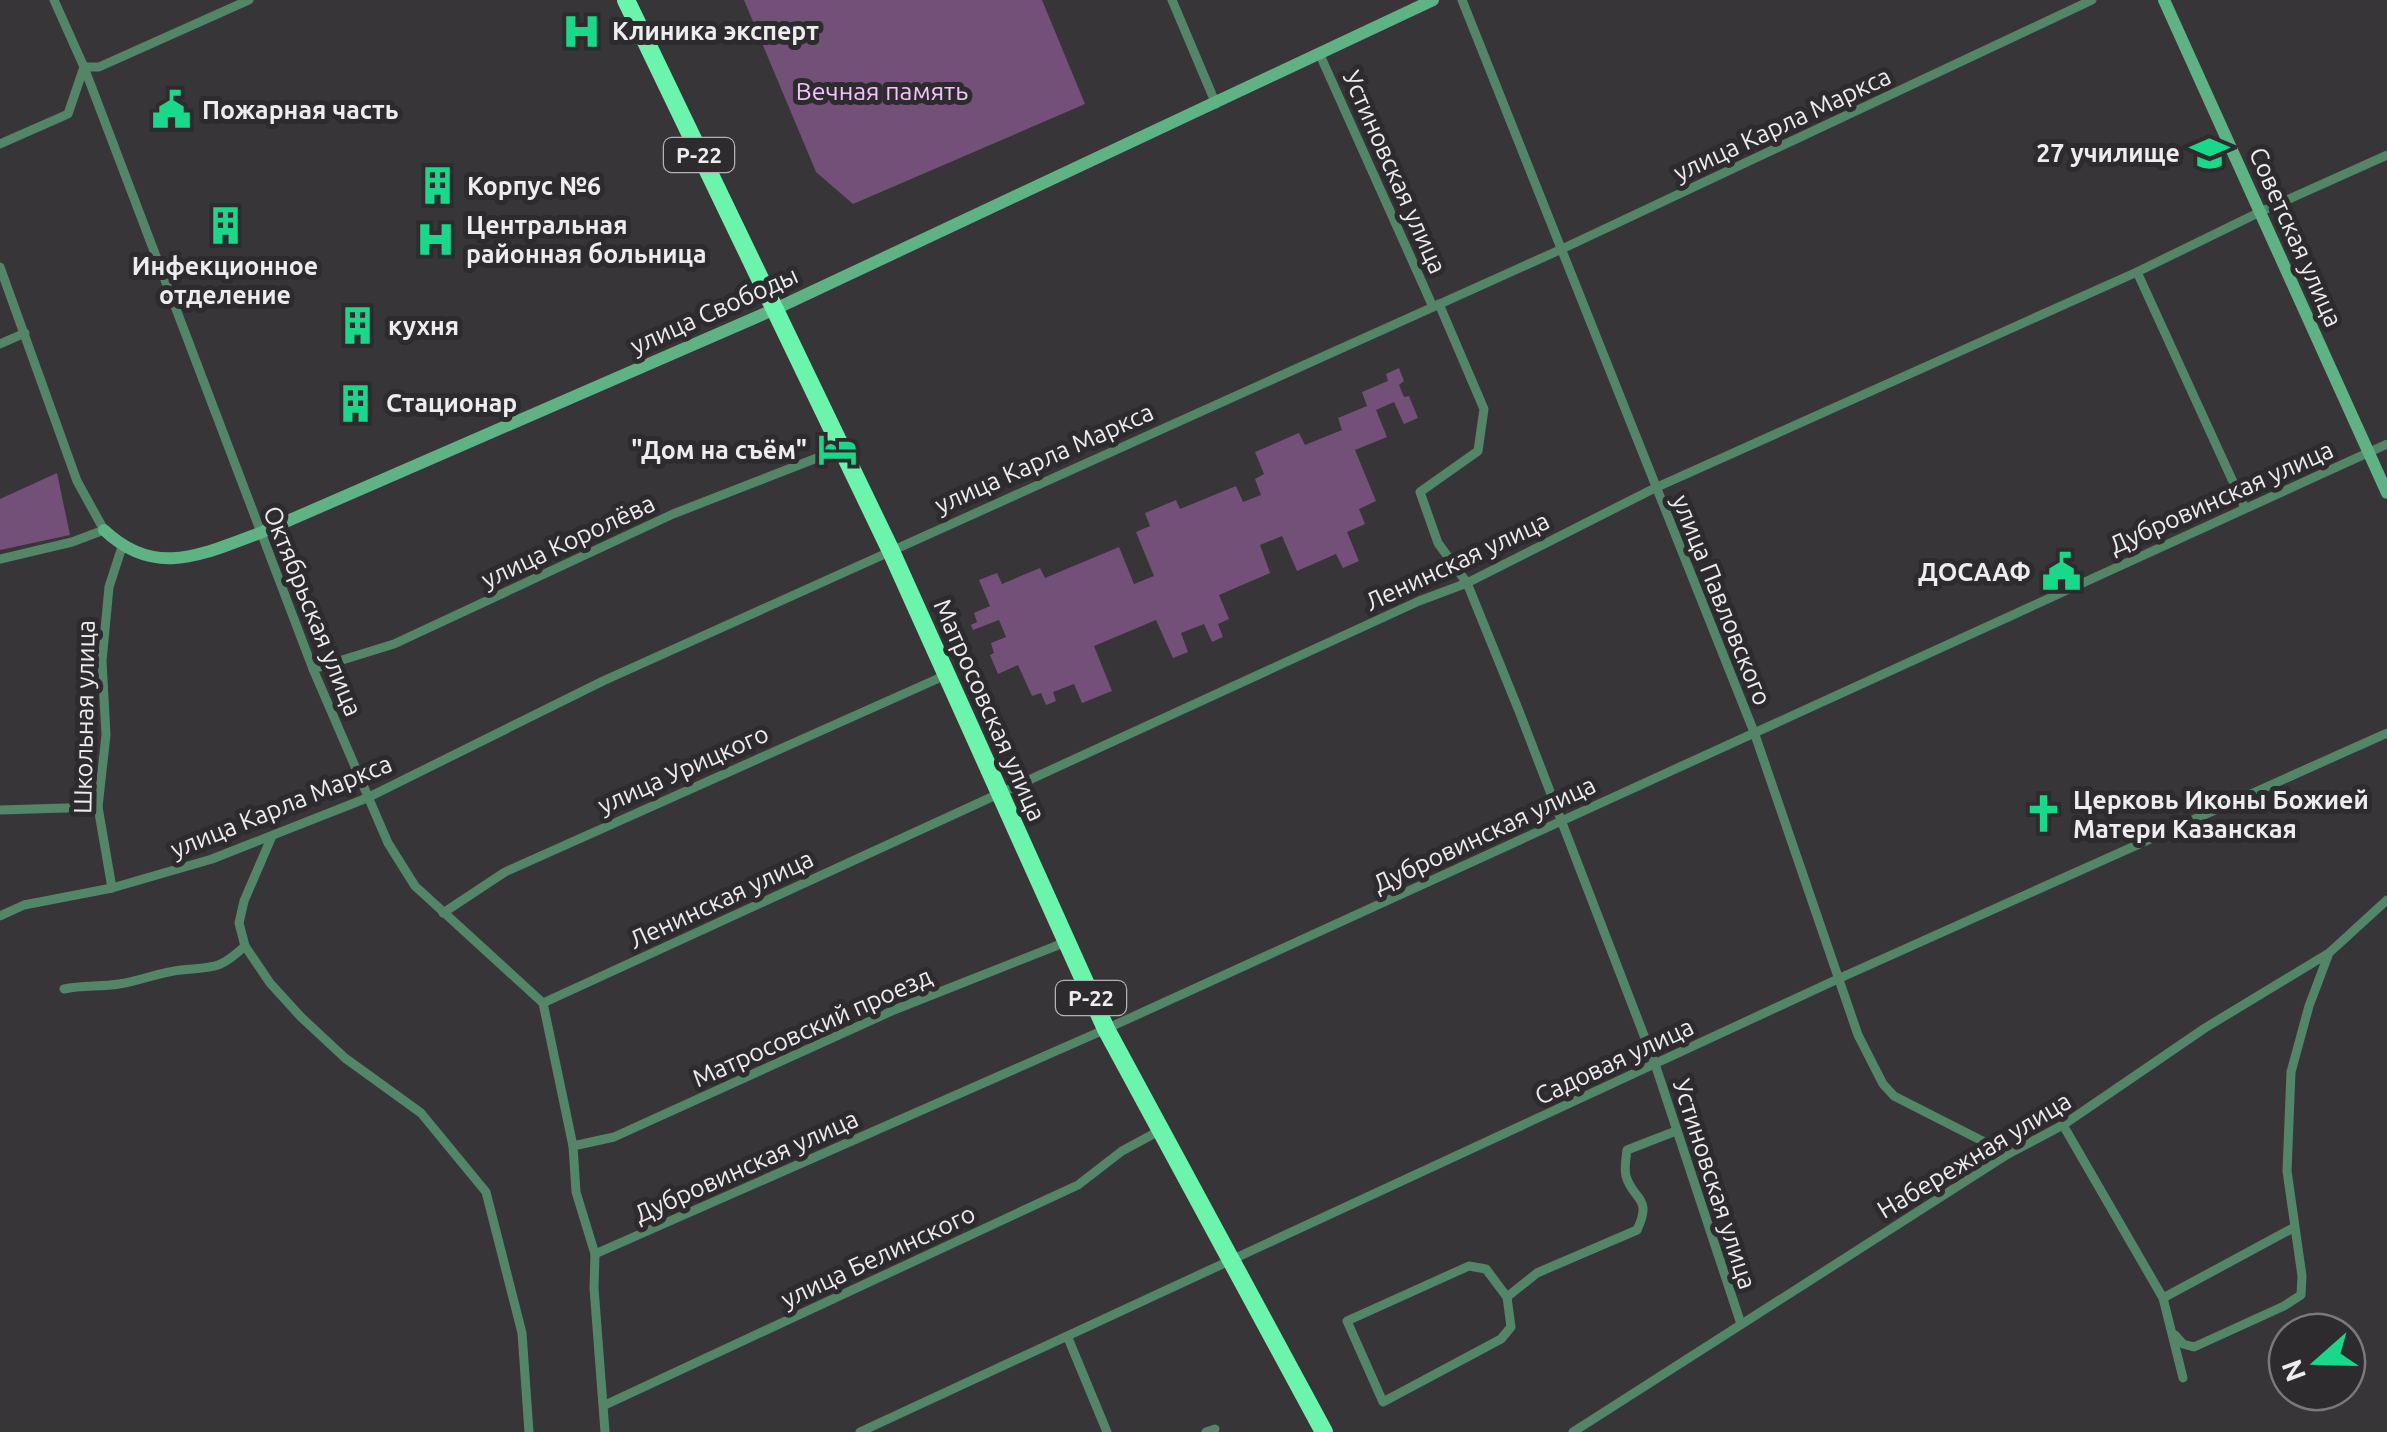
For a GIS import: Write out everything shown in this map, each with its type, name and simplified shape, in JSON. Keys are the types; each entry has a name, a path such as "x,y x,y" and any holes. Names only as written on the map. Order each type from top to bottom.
{"highway":[{"name":"Матросовская улица","path":"626,0 890,550 1106,1030 1324,1432"}],"street":[{"name":"Октябрьская улица","path":"54,0 84,68 313,668 388,843 414,886 543,1004"},
{"path":"0,144 68,114 84,68 99,67 249,0"},
{"path":"1172,0 1216,104"},
{"name":"улица Свободы","path":"104,530 122,547 140,556 164,560 197,556 260,532 773,310 1433,0"},
{"name":"улица Павловского","path":"1462,0 1754,732 1858,1035 1882,1084 1894,1096 2008,1154"},
{"name":"улица Карла Маркса","path":"0,916 24,905 112,888 212,859 367,798 542,710 1564,248 2092,0"},
{"name":"Советская улица","path":"2164,0 2387,493"},
{"name":"Устиновская улица","path":"1320,55 1484,409 1478,451 1420,492 1438,543 1467,584 1562,822 1655,1064 1741,1324"},
{"name":"Ленинская улица","path":"543,1004 1419,600 1467,584 1654,488 2137,272 2387,155"},
{"path":"0,268 77,480 104,530 0,559"},
{"path":"2137,272 2245,508"},
{"path":"0,344 25,333"},
{"name":"Дубровинская улица","path":"595,1254 1106,1030 2387,444"},
{"name":"улица Королёва","path":"313,668 394,644 673,514 841,448"},
{"name":"Школьная улица","path":"112,888 98,807 106,735 104,622 109,587 122,547"},
{"name":"улица Урицкого","path":"444,913 505,872 947,674"},
{"name":"Садовая улица","path":"860,1432 1840,978 2387,733"},
{"path":"0,810 98,807"},
{"path":"272,836 244,901 239,923 244,946 270,982 345,1058 421,1113 486,1192 522,1333 529,1432"},
{"name":"Набережная улица","path":"1573,1432 2008,1154 2063,1125 2204,1028 2328,953 2387,900"},
{"name":"Матросовский проезд","path":"574,1146 614,1138 894,1010 1066,942"},
{"path":"64,989 116,984 180,970 206,970 229,960 244,946"},
{"path":"2174,1335 2183,1344 2194,1347 2300,1295 2302,1276 2287,1171 2291,1072 2328,953"},
{"path":"543,1004 574,1146 576,1192 595,1254 605,1432"},
{"path":"2063,1125 2163,1298 2183,1378"},
{"name":"улица Белинского","path":"605,1405 1078,1185 1122,1151 1160,1131"},
{"path":"1507,1297 1537,1274 1637,1230 1644,1215 1640,1196 1626,1177 1626,1150 1676,1131"},
{"path":"2163,1298 2293,1228"},
{"path":"1470,1266 1486,1269 1507,1297 1511,1327 1501,1338 1383,1402 1347,1321 1470,1266"},
{"path":"1068,1338 1107,1432"}],"green space":[{"name":"Вечная память","path":"744,0 1042,0 1085,104 853,204 816,172"},
{"path":"1399,368 1404,381 1399,385 1404,397 1409,396 1418,418 1404,424 1394,402 1376,410 1387,437 1355,450 1376,501 1359,509 1365,524 1347,532 1359,561 1343,568 1336,554 1297,571 1282,536 1260,545 1270,573 1219,595 1229,619 1218,624 1223,637 1212,642 1204,624 1181,633 1188,652 1173,658 1156,620 1094,646 1112,691 1082,703 1074,684 1053,692 1056,701 1046,705 1041,693 1032,696 1018,665 998,674 990,655 994,653 991,643 1006,637 999,620 973,630 971,625 977,622 974,613 990,606 979,580 997,573 1002,584 1040,568 1045,578 1119,547 1134,584 1154,576 1136,532 1150,526 1145,513 1176,500 1180,509 1236,486 1243,502 1261,495 1255,479 1264,474 1255,452 1299,433 1305,445 1342,430 1338,418 1367,406 1362,392 1388,381 1386,374"},
{"path":"57,473 70,535 0,550 0,499"}],"place":[{"name":"Клиника эксперт","path":"582,31"},
{"name":"Пожарная часть","path":"172,110"},
{"name":"27 училище","path":"2210,153"},
{"name":"Корпус №6","path":"437,186"},
{"name":"Инфекционное отделение","path":"225,225"},
{"name":"Центральная районная больница","path":"436,239"},
{"name":"кухня","path":"358,326"},
{"name":"Стационар","path":"356,403"},
{"name":"\"Дом на съём\"","path":"837,450"},
{"name":"ДОСААФ","path":"2061,572"},
{"name":"Церковь Иконы Божией Матери Казанская","path":"2043,814"}]}
